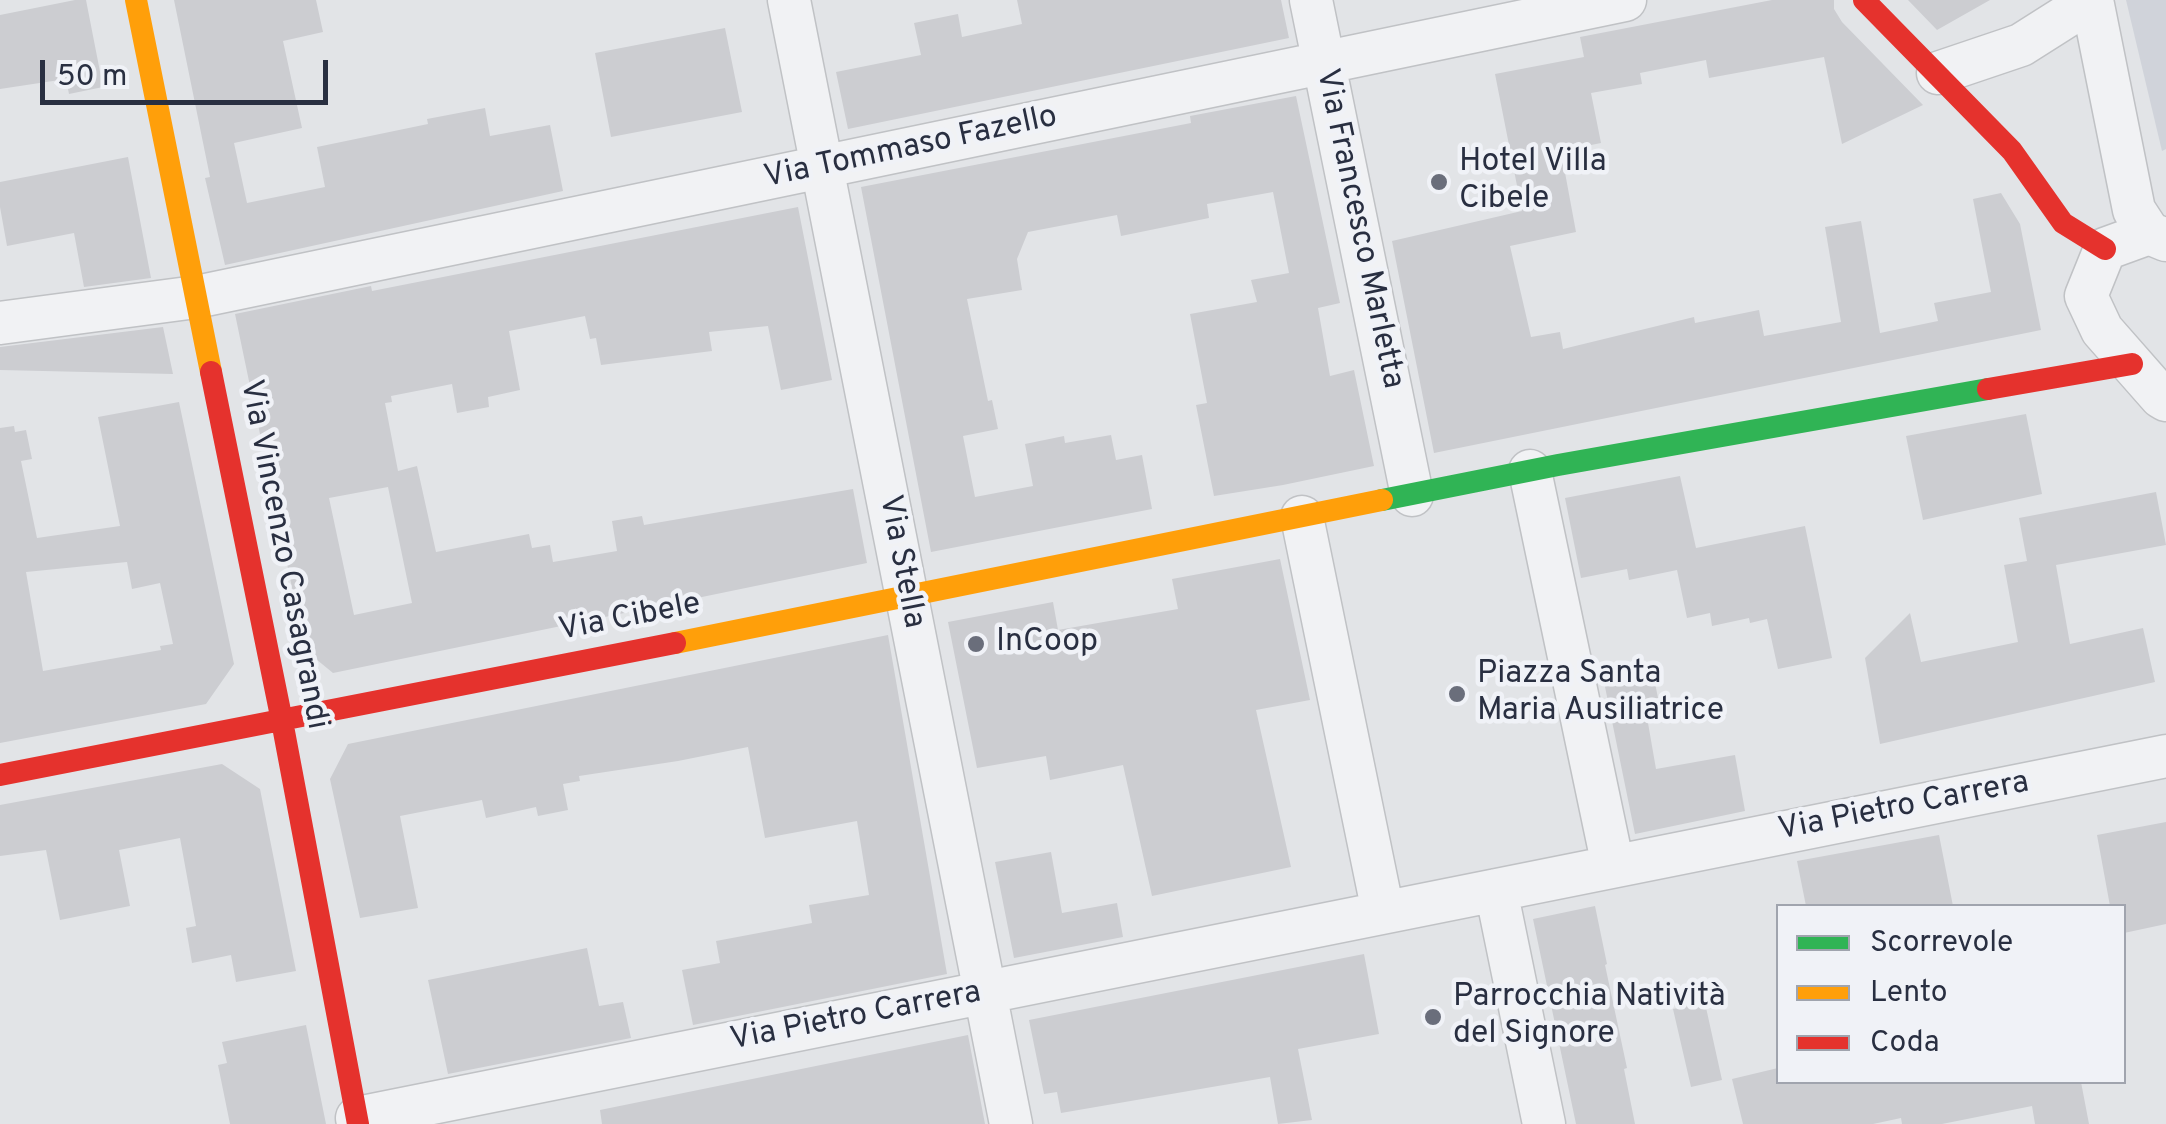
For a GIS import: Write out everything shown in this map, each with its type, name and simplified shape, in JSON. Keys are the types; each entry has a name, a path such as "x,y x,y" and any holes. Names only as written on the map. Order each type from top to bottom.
{"street":[{"name":"Via Vincenzo Casagrandi","path":"136,0 282,722 357,1121"},
{"name":"Via Stella","path":"789,0 1011,1124"},
{"name":"Via Francesco Marletta","path":"1310,0 1408,477"},
{"name":"Via Tommaso Fazello","path":"0,323 196,296 1625,0"},
{"path":"1864,0 2012,151 2062,223 2105,249"},
{"path":"1938,72 2021,45 2092,0 2154,218"},
{"path":"2062,223 2154,218"},
{"path":"2154,218 2105,249 2086,296 2102,330 2164,404"},
{"name":"Via Cibele","path":"2,768 282,722 1287,520 1408,477 1530,472 2132,364"},
{"path":"1530,472 1627,864"},
{"path":"1287,520 1369,915"},
{"name":"Via Pietro Carrera","path":"357,1121 1369,915 1500,907 1627,864 2166,756"},
{"path":"1500,907 1544,1124"}],"shaded area":[{"path":"2126,0 2166,0 2166,149 2162,151"}],"building":[{"path":"86,0 103,87 69,94 66,79 0,89 0,15"},
{"path":"174,0 316,0 323,32 283,41 302,128 234,143 247,203 325,187 317,147 485,108 490,136 550,125 563,191 225,265 205,178 210,177"},
{"path":"1017,0 1281,0 1289,38 848,129 836,72 921,55 914,23 958,14 962,37 1022,24"},
{"path":"1772,0 1834,0 1834,9 1842,22 1923,105 1842,144 1824,57 1709,78 1706,60 1640,73 1642,84 1591,93 1601,143 1561,151 1576,232 1510,246 1531,337 1560,332 1563,349 1694,317 1695,323 1759,310 1764,336 1841,322 1825,227 1861,221 1880,333 1938,321 1934,303 1991,292 1973,199 2001,193 2020,224 2041,330 1434,453 1392,241 1522,211 1495,74 1584,57 1580,37"},
{"path":"1908,0 1990,0 1937,30"},
{"path":"725,28 742,112 611,137 595,53"},
{"path":"1296,96 1340,303 1318,308 1330,376 1354,370 1374,466 1214,496 1196,405 1207,403 1190,314 1257,302 1251,280 1289,273 1273,192 1207,204 1209,218 1121,236 1117,215 1028,232 1017,259 1022,290 967,299 988,401 992,400 998,429 963,436 975,497 1033,486 1025,444 1064,436 1065,443 1111,435 1116,460 1142,455 1152,509 931,552 861,187 1191,123 1190,116"},
{"path":"128,157 151,278 84,287 74,233 7,246 0,182"},
{"path":"798,207 832,380 781,390 768,326 709,332 712,351 601,365 596,338 590,339 585,316 509,331 520,390 488,397 489,407 457,413 452,384 391,396 392,402 385,403 398,471 417,466 436,552 529,534 532,548 550,545 553,562 617,551 612,521 642,516 644,525 853,489 867,563 333,673 305,650 235,314 371,286 372,291","holes":["388,487 412,603 354,615 329,498"]},
{"path":"163,327 173,374 0,370 0,347"},
{"path":"179,402 234,664 206,704 0,743 0,428 14,426 15,432 26,430 32,459 21,461 37,538 120,526 98,417","holes":["127,562 132,589 160,583 173,644 160,646 161,650 43,671 26,572"]},
{"path":"2026,414 2042,494 1923,520 1906,436"},
{"path":"1680,476 1696,548 1805,526 1832,658 1778,669 1767,619 1750,623 1749,618 1712,626 1710,613 1687,618 1677,570 1629,580 1627,569 1581,578 1565,498"},
{"path":"2156,492 2166,545 2056,565 2070,644 2143,628 2155,682 1880,744 1865,658 1910,613 1921,662 2018,642 2004,565 2027,561 2019,518"},
{"path":"1280,559 1310,700 1256,710 1291,867 1152,896 1123,765 1050,780 1046,756 977,768 948,622 1053,602 1058,630 1178,609 1172,579"},
{"path":"888,635 947,974 693,1025 682,970 720,963 716,941 812,923 809,905 869,895 857,821 765,838 748,747 579,776 580,781 563,784 568,810 538,816 536,807 486,818 482,800 400,816 418,908 360,918 330,779 348,744"},
{"path":"1652,668 1658,698 1644,700 1656,769 1735,755 1745,811 1635,834 1603,677"},
{"path":"222,764 260,789 296,971 236,982 231,955 192,963 186,928 196,926 180,838 119,850 130,906 60,920 46,850 0,856 0,805"},
{"path":"2166,822 2166,924 2126,933 2126,904 2110,904 2097,835"},
{"path":"1939,835 1953,904 1806,904 1797,861"},
{"path":"1051,852 1062,913 1117,903 1123,937 1014,958 995,862"},
{"path":"1595,906 1635,1124 1576,1124 1533,919"},
{"path":"587,948 599,1006 623,1002 631,1038 448,1074 428,980"},
{"path":"1364,954 1379,1034 1298,1049 1312,1120 1278,1124 1270,1077 1061,1113 1057,1092 1044,1094 1029,1020"},
{"path":"1705,1003 1722,1080 1691,1087 1673,1009"},
{"path":"306,1025 326,1124 230,1124 218,1065 227,1063 222,1042"},
{"path":"968,1035 985,1124 602,1124 600,1110"},
{"path":"1776,1068 1776,1084 2081,1084 2089,1124 2035,1124 2032,1106 1942,1124 1902,1124 1901,1118 1873,1124 1743,1124 1732,1079"}],"traffic: fast":[{"path":"1382,500 1988,389"}],"traffic: slow":[{"path":"136,0 211,372"},
{"path":"675,643 1382,500"}],"traffic: jam":[{"path":"1864,0 2012,151 2063,223 2105,249"},
{"path":"1988,389 2132,364"},
{"path":"211,372 358,1124"},
{"path":"0,775 675,643"}],"place":[{"name":"Hotel Villa Cibele","path":"1439,182"},
{"name":"InCoop","path":"976,644"},
{"name":"Piazza Santa Maria Ausiliatrice","path":"1457,694"},
{"name":"Parrocchia Natività del Signore","path":"1433,1017"}]}
